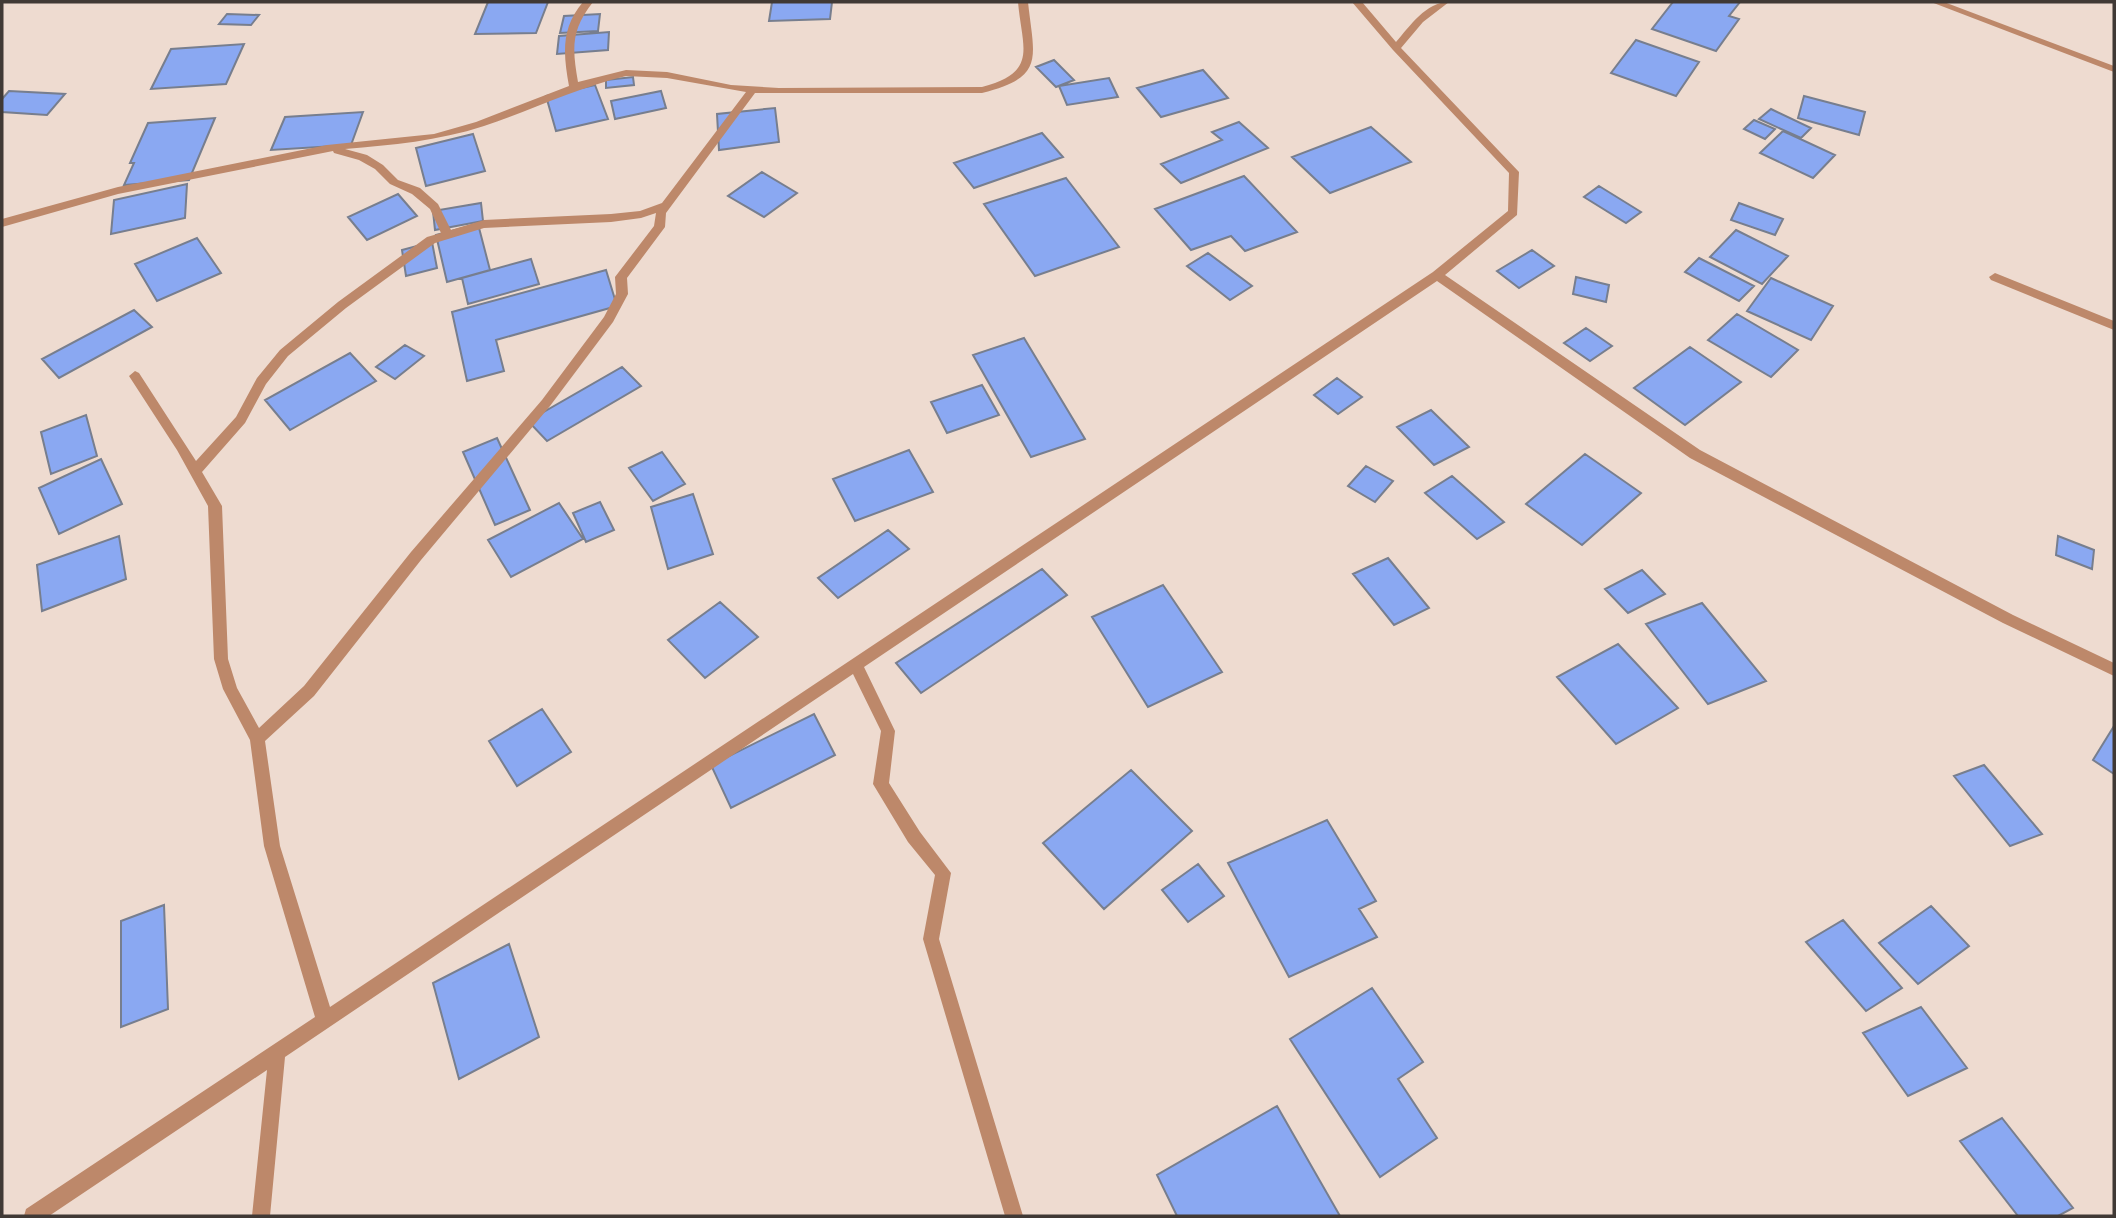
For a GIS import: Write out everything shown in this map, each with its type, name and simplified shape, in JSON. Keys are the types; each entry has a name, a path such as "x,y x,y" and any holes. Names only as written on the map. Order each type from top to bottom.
{"street":[{"path":"574,87 566,47 578,12 588,2"},
{"path":"2,223 118,191 327,148 434,137 480,124 574,87 626,73 667,75 753,89 982,90 1008,85 1023,76 1027,63 1023,2"},
{"path":"33,1216 1437,275 1513,212 1514,172 1396,48 1357,2"},
{"path":"1396,48 1420,20 1444,2"},
{"path":"1936,2 2114,69"},
{"path":"257,738 309,691 416,556 546,403 609,319 622,294 621,277 659,226 661,213 753,89"},
{"path":"327,148 363,157 379,167 394,183 416,191 434,207 448,235"},
{"path":"195,471 241,420 261,381 284,353 342,305 431,240 484,224 611,218 641,214 667,205"},
{"path":"1437,275 1695,454 2008,619 2114,670"},
{"path":"1994,277 2114,326"},
{"path":"135,376 215,506 221,659 230,689 257,738 272,846 325,1020"},
{"path":"856,665 888,731 881,784 914,837 943,873 931,939 1014,1216"},
{"path":"261,1216 277,1052"}],"building":[{"path":"488,2 548,2 536,33 475,34"},
{"path":"772,2 832,2 830,19 769,21"},
{"path":"1673,2 1740,2 1729,16 1739,19 1716,51 1652,29"},
{"path":"227,14 259,15 251,25 219,24"},
{"path":"600,14 598,31 560,33 564,16"},
{"path":"609,32 608,50 557,54 559,36"},
{"path":"1636,40 1699,62 1676,96 1611,73"},
{"path":"244,44 226,84 151,89 171,49"},
{"path":"1054,60 1074,80 1056,87 1036,67"},
{"path":"1203,70 1228,98 1161,117 1137,88"},
{"path":"633,77 634,85 606,88 606,80"},
{"path":"1109,78 1118,97 1067,105 1059,86"},
{"path":"595,85 608,119 556,131 546,96"},
{"path":"9,91 65,94 47,115 2,112 2,99"},
{"path":"661,91 666,108 615,119 611,101"},
{"path":"1804,96 1865,112 1859,135 1798,118"},
{"path":"775,108 779,142 719,150 717,114"},
{"path":"1771,109 1811,128 1801,138 1759,119"},
{"path":"363,112 351,145 271,150 285,117"},
{"path":"215,118 189,180 124,185 134,163 130,163 148,123"},
{"path":"1754,120 1775,129 1765,139 1744,129"},
{"path":"1239,122 1268,148 1181,183 1161,164 1222,140 1212,132"},
{"path":"1371,127 1411,162 1330,193 1292,157"},
{"path":"1783,131 1835,155 1813,178 1760,153"},
{"path":"1042,133 1063,157 974,188 954,163"},
{"path":"473,134 485,171 426,186 416,148"},
{"path":"762,172 797,193 764,217 728,196"},
{"path":"1244,176 1297,232 1245,251 1231,236 1191,250 1155,209"},
{"path":"1066,178 1119,247 1035,276 984,204"},
{"path":"187,184 185,218 111,234 114,200"},
{"path":"1599,186 1641,212 1626,223 1584,197"},
{"path":"398,194 417,216 367,240 348,217"},
{"path":"481,203 483,221 435,230 433,211"},
{"path":"1739,203 1783,219 1775,235 1731,220"},
{"path":"478,224 490,270 447,282 436,235"},
{"path":"1736,230 1788,256 1762,284 1710,257"},
{"path":"197,238 221,273 157,301 135,264"},
{"path":"432,242 437,268 406,276 402,250"},
{"path":"1532,250 1554,266 1519,288 1497,271"},
{"path":"1208,253 1252,286 1230,300 1187,266"},
{"path":"1699,258 1754,286 1739,301 1685,272"},
{"path":"531,259 539,284 468,304 462,278"},
{"path":"606,270 617,306 496,340 504,371 467,381 452,312"},
{"path":"1576,277 1609,285 1606,302 1573,294"},
{"path":"1771,278 1833,306 1811,340 1747,311"},
{"path":"134,310 152,327 59,378 42,359"},
{"path":"1737,314 1798,350 1771,377 1708,340"},
{"path":"1586,328 1612,346 1590,361 1564,343"},
{"path":"1024,338 1085,439 1031,457 973,355"},
{"path":"405,345 424,356 395,379 376,367"},
{"path":"1690,347 1741,382 1685,425 1634,388"},
{"path":"350,353 376,381 290,430 265,400"},
{"path":"622,367 641,386 547,441 528,421"},
{"path":"1337,378 1362,397 1338,414 1314,395"},
{"path":"982,385 999,415 947,433 931,402"},
{"path":"1431,410 1469,447 1434,465 1397,427"},
{"path":"86,415 97,456 51,474 41,432"},
{"path":"497,438 530,510 495,525 463,452"},
{"path":"909,450 933,492 855,521 833,479"},
{"path":"662,452 685,484 653,501 629,468"},
{"path":"1585,454 1641,493 1582,545 1526,504"},
{"path":"101,459 122,504 59,534 39,488"},
{"path":"1366,466 1393,481 1375,502 1348,486"},
{"path":"1452,476 1504,522 1477,539 1425,493"},
{"path":"693,494 713,554 668,569 651,507"},
{"path":"600,502 614,530 586,542 573,513"},
{"path":"559,503 583,539 511,577 488,540"},
{"path":"888,530 909,549 838,598 818,578"},
{"path":"119,536 126,579 42,611 37,565"},
{"path":"2058,536 2094,550 2092,569 2056,555"},
{"path":"1388,558 1429,608 1394,625 1353,574"},
{"path":"1042,569 1067,595 921,693 896,663"},
{"path":"1642,570 1665,594 1628,613 1605,589"},
{"path":"1163,585 1222,672 1148,707 1092,617"},
{"path":"720,602 758,637 705,678 668,640"},
{"path":"1702,603 1766,681 1708,704 1646,624"},
{"path":"1618,644 1678,708 1616,744 1557,677"},
{"path":"542,709 571,752 517,786 489,741"},
{"path":"814,714 835,755 731,808 711,765"},
{"path":"2114,726 2114,774 2093,760"},
{"path":"1984,765 2042,834 2010,846 1954,776"},
{"path":"1131,770 1192,831 1104,909 1043,843"},
{"path":"1327,820 1376,901 1359,909 1377,937 1289,977 1228,863"},
{"path":"1198,864 1224,896 1188,922 1162,890"},
{"path":"164,905 168,1009 121,1027 121,921"},
{"path":"1931,906 1969,946 1918,984 1879,943"},
{"path":"1843,920 1902,988 1866,1011 1806,942"},
{"path":"509,944 539,1037 459,1079 433,983"},
{"path":"1372,988 1423,1062 1398,1079 1437,1138 1380,1177 1290,1039"},
{"path":"1921,1007 1967,1068 1908,1096 1863,1033"},
{"path":"1277,1106 1340,1216 1177,1216 1157,1175"},
{"path":"2002,1118 2073,1208 2058,1216 2018,1216 1960,1141"}]}
